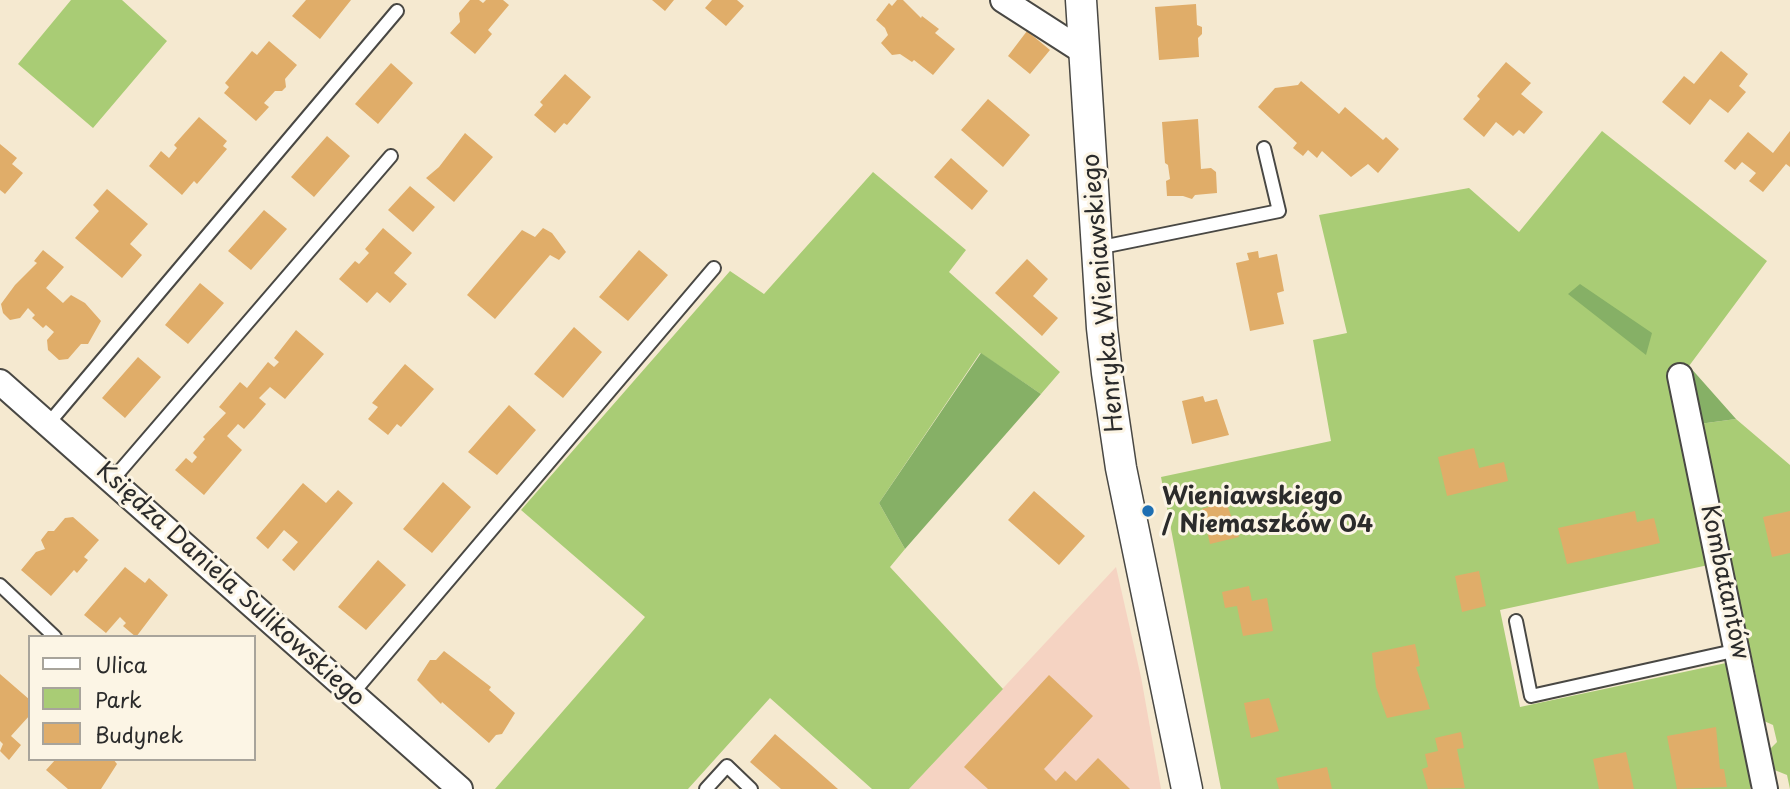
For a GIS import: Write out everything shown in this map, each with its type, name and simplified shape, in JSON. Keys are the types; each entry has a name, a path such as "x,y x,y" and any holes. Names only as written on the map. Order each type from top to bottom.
{"street":[{"path":"1003,0 1084,52"},
{"name":"Henryka Wieniawskiego","path":"1081,0 1102,328 1121,468 1187,789"},
{"name":"Kombatantów","path":"1680,376 1765,789"},
{"name":"Księdza Daniela Sulikowskiego","path":"0,382 113,479 460,789"}],"lane":[{"path":"48,424 397,11"},
{"path":"1097,248 1279,211 1264,148"},
{"path":"113,479 391,156"},
{"path":"352,694 714,268"},
{"path":"0,585 53,635"},
{"path":"1516,621 1531,696 1738,650"},
{"path":"706,789 727,766 751,789"}],"shaded area":[{"path":"1116,567 1141,677 1161,789 909,789"}],"green space":[{"path":"71,0 122,0 167,41 93,128 18,64"},
{"path":"1602,131 1767,261 1689,366 1667,373 1713,564 1500,610 1520,707 1726,663 1731,665 1752,775 1750,789 1221,789 1161,477 1331,441 1313,340 1347,333 1319,215 1469,188 1519,232"},
{"path":"873,172 966,250 949,272 1060,372 1041,394 980,353 879,503 905,549 890,567 1003,689 909,789 872,789 770,698 688,789 495,789 645,617 521,510 730,271 764,294"},
{"path":"1580,284 1652,333 1646,355 1568,294"},
{"path":"981,353 1041,394 905,549 879,503"},
{"path":"1689,366 1736,419 1699,424"},
{"path":"1736,419 1790,465 1790,789 1787,775 1772,769 1770,749 1777,742 1773,725 1764,721 1699,424"}],"building":[{"path":"306,0 351,0 320,39 292,16"},
{"path":"470,0 483,3 486,0 503,0 509,5 488,30 492,34 475,54 450,33 460,22 459,13"},
{"path":"652,0 674,0 665,11"},
{"path":"712,0 737,0 744,6 726,26 705,8"},
{"path":"897,0 903,0 921,18 922,16 939,29 935,33 955,49 933,75 914,60 912,62 900,54 892,55 881,43 888,35 876,20 889,3 892,6"},
{"path":"1196,4 1197,25 1202,27 1202,34 1198,38 1199,57 1159,60 1155,7"},
{"path":"1027,31 1050,50 1030,74 1008,56"},
{"path":"269,41 297,65 285,79 286,87 282,91 275,91 264,103 269,107 256,121 224,93 229,87 225,83 252,51 257,55"},
{"path":"1721,51 1748,74 1739,86 1746,92 1728,113 1710,99 1690,125 1662,102 1684,76 1694,84"},
{"path":"1506,62 1531,83 1521,94 1543,112 1524,134 1519,130 1513,136 1496,122 1484,137 1463,119 1480,99 1477,96"},
{"path":"391,63 413,83 378,124 355,104"},
{"path":"565,74 591,97 567,125 564,123 555,133 534,115 543,105 540,102"},
{"path":"1301,81 1339,114 1345,107 1383,140 1386,137 1399,149 1378,173 1368,164 1351,177 1322,151 1317,158 1308,150 1303,156 1293,148 1297,143 1258,107 1275,88 1298,85"},
{"path":"988,99 1030,135 1003,167 961,130"},
{"path":"199,117 227,141 223,146 227,149 197,184 194,181 182,195 149,166 161,151 169,158 177,148 174,145"},
{"path":"1198,119 1201,169 1211,168 1216,172 1217,193 1195,195 1192,199 1167,196 1166,181 1170,179 1168,165 1165,163 1162,122"},
{"path":"1790,131 1790,167 1786,164 1763,192 1749,181 1756,173 1742,162 1735,170 1724,161 1748,132 1773,153"},
{"path":"465,133 493,157 454,202 426,178 439,167"},
{"path":"327,136 350,156 314,197 291,177"},
{"path":"0,144 17,158 12,164 23,173 5,194 0,190"},
{"path":"951,158 988,191 972,210 934,177"},
{"path":"410,186 435,207 413,232 388,210"},
{"path":"107,189 148,224 130,244 142,255 122,278 75,238 99,211 93,205"},
{"path":"264,210 287,229 251,270 228,251"},
{"path":"383,228 412,253 394,273 407,284 390,303 377,292 367,303 339,279 355,261 359,264 369,253 365,249"},
{"path":"543,228 552,233 566,252 559,260 550,255 495,319 467,295 522,230 535,237"},
{"path":"43,250 64,267 46,288 63,303 71,295 85,303 101,321 88,344 81,344 68,359 59,360 48,350 47,340 54,332 46,325 43,328 32,318 35,315 28,308 20,318 10,320 3,313 1,304 37,263 34,261"},
{"path":"639,250 668,275 628,321 599,297"},
{"path":"1258,251 1259,258 1277,254 1284,291 1277,293 1284,324 1250,331 1236,263 1249,260 1247,253"},
{"path":"1027,259 1048,279 1033,296 1058,318 1042,336 995,293"},
{"path":"200,283 224,303 188,344 165,325"},
{"path":"574,327 602,352 563,398 534,374"},
{"path":"296,330 324,354 285,399 270,387 259,398 266,404 244,429 238,424 227,436 242,450 204,495 175,470 186,458 192,463 197,457 193,453 205,439 203,437 226,413 219,407 240,382 247,388 268,362 274,367 279,362 274,358"},
{"path":"138,357 161,377 125,418 102,398"},
{"path":"405,364 434,389 401,427 397,424 388,435 368,419 378,407 372,403"},
{"path":"1203,396 1205,402 1217,399 1229,435 1192,444 1182,401"},
{"path":"509,405 536,430 497,475 468,452"},
{"path":"1474,448 1479,468 1504,462 1508,481 1447,496 1438,457"},
{"path":"443,482 471,507 432,553 403,529"},
{"path":"303,483 326,503 338,490 353,503 294,571 282,560 298,542 284,530 268,549 256,538"},
{"path":"1034,491 1085,536 1059,565 1008,520"},
{"path":"1226,502 1239,537 1210,544 1202,509"},
{"path":"1635,511 1637,522 1654,518 1660,543 1567,564 1558,528"},
{"path":"1790,511 1790,553 1772,557 1763,517"},
{"path":"73,517 99,540 84,557 88,560 77,573 74,570 51,596 21,570 36,552 45,549 41,540 48,531 54,531 65,518"},
{"path":"378,560 406,585 366,630 338,607"},
{"path":"125,567 145,583 149,578 168,595 138,635 123,626 126,623 120,617 106,633 84,615"},
{"path":"1479,571 1486,606 1462,612 1455,576"},
{"path":"1249,586 1252,601 1267,598 1273,631 1243,636 1237,606 1225,608 1222,592"},
{"path":"1415,644 1420,666 1416,667 1430,709 1387,718 1376,687 1372,653"},
{"path":"444,651 491,687 489,690 515,713 502,734 496,735 489,743 442,702 441,704 417,680 430,660 436,660"},
{"path":"0,674 28,698 28,717 11,736 21,745 9,760 0,751 3,744 0,741"},
{"path":"1049,675 1093,716 1044,769 1056,781 1065,771 1076,781 1098,758 1130,789 988,789 964,767"},
{"path":"1269,698 1279,731 1251,738 1244,703"},
{"path":"1716,727 1720,769 1724,769 1727,787 1677,789 1667,736"},
{"path":"1461,732 1464,748 1457,749 1465,788 1428,789 1422,769 1428,767 1425,754 1438,751 1435,738"},
{"path":"775,734 838,789 781,789 750,762"},
{"path":"1626,752 1634,789 1599,789 1593,759"},
{"path":"54,761 115,761 117,764 101,789 68,789 46,770"},
{"path":"1327,767 1332,789 1279,789 1276,778"}],"place":[{"name":"Wieniawskiego / Niemaszków 04","path":"1148,511"}]}
